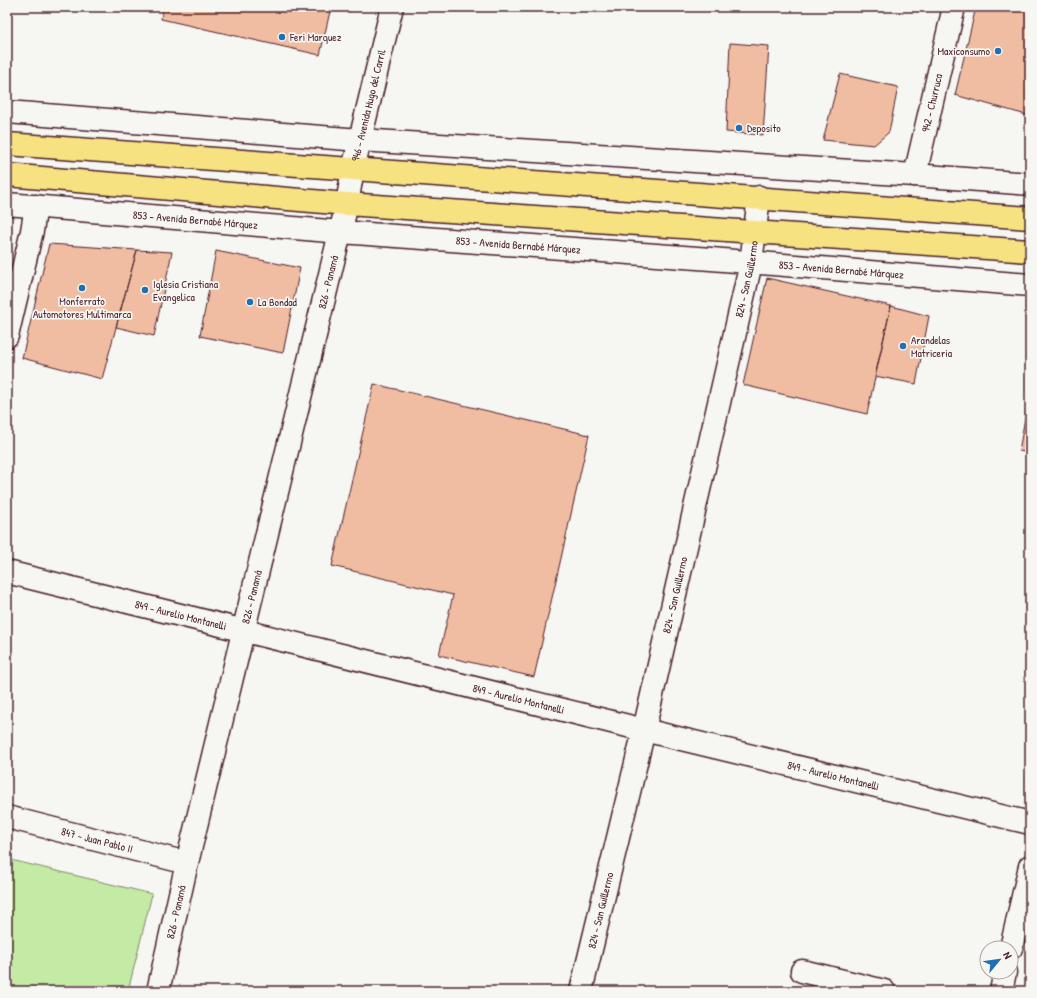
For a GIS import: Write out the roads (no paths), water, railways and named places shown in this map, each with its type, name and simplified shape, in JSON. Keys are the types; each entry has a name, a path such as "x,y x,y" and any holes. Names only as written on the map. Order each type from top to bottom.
{"main road":[{"path":"7,144 758,197 1030,218"},
{"path":"7,175 347,204 1030,251"}],"street":[{"name":"946 - Avenida Hugo del Carril","path":"347,204 353,169 392,7"},
{"name":"942 - Churruca","path":"915,175 954,7"},
{"path":"7,112 360,140 915,175 1030,184"},
{"name":"824 - San Guillermo","path":"581,991 644,730 751,263 758,197"},
{"name":"853 - Avenida Bernabé Márquez","path":"7,204 341,232 711,259 1030,285"},
{"name":"826 - Panamá","path":"158,991 187,863 347,204"},
{"path":"7,336 32,231 36,206"},
{"name":"849 - Aurelio Montanelli","path":"7,572 644,730 1030,823"},
{"name":"847 - Juan Pablo II","path":"7,817 187,863"},
{"path":"1013,940 1030,866"},
{"path":"802,971 884,991"},
{"path":"1001,991 1003,980"}],"place":[{"name":"Feri Marquez","path":"282,37"},
{"name":"Maxiconsumo","path":"998,51"},
{"name":"Deposito","path":"739,128"},
{"name":"Monferrato Automotores Multimarca","path":"82,288"},
{"name":"Iglesia Cristiana Evangelica","path":"145,290"},
{"name":"La Bondad","path":"250,302"},
{"name":"Arandelas Matriceria","path":"903,346"}]}
